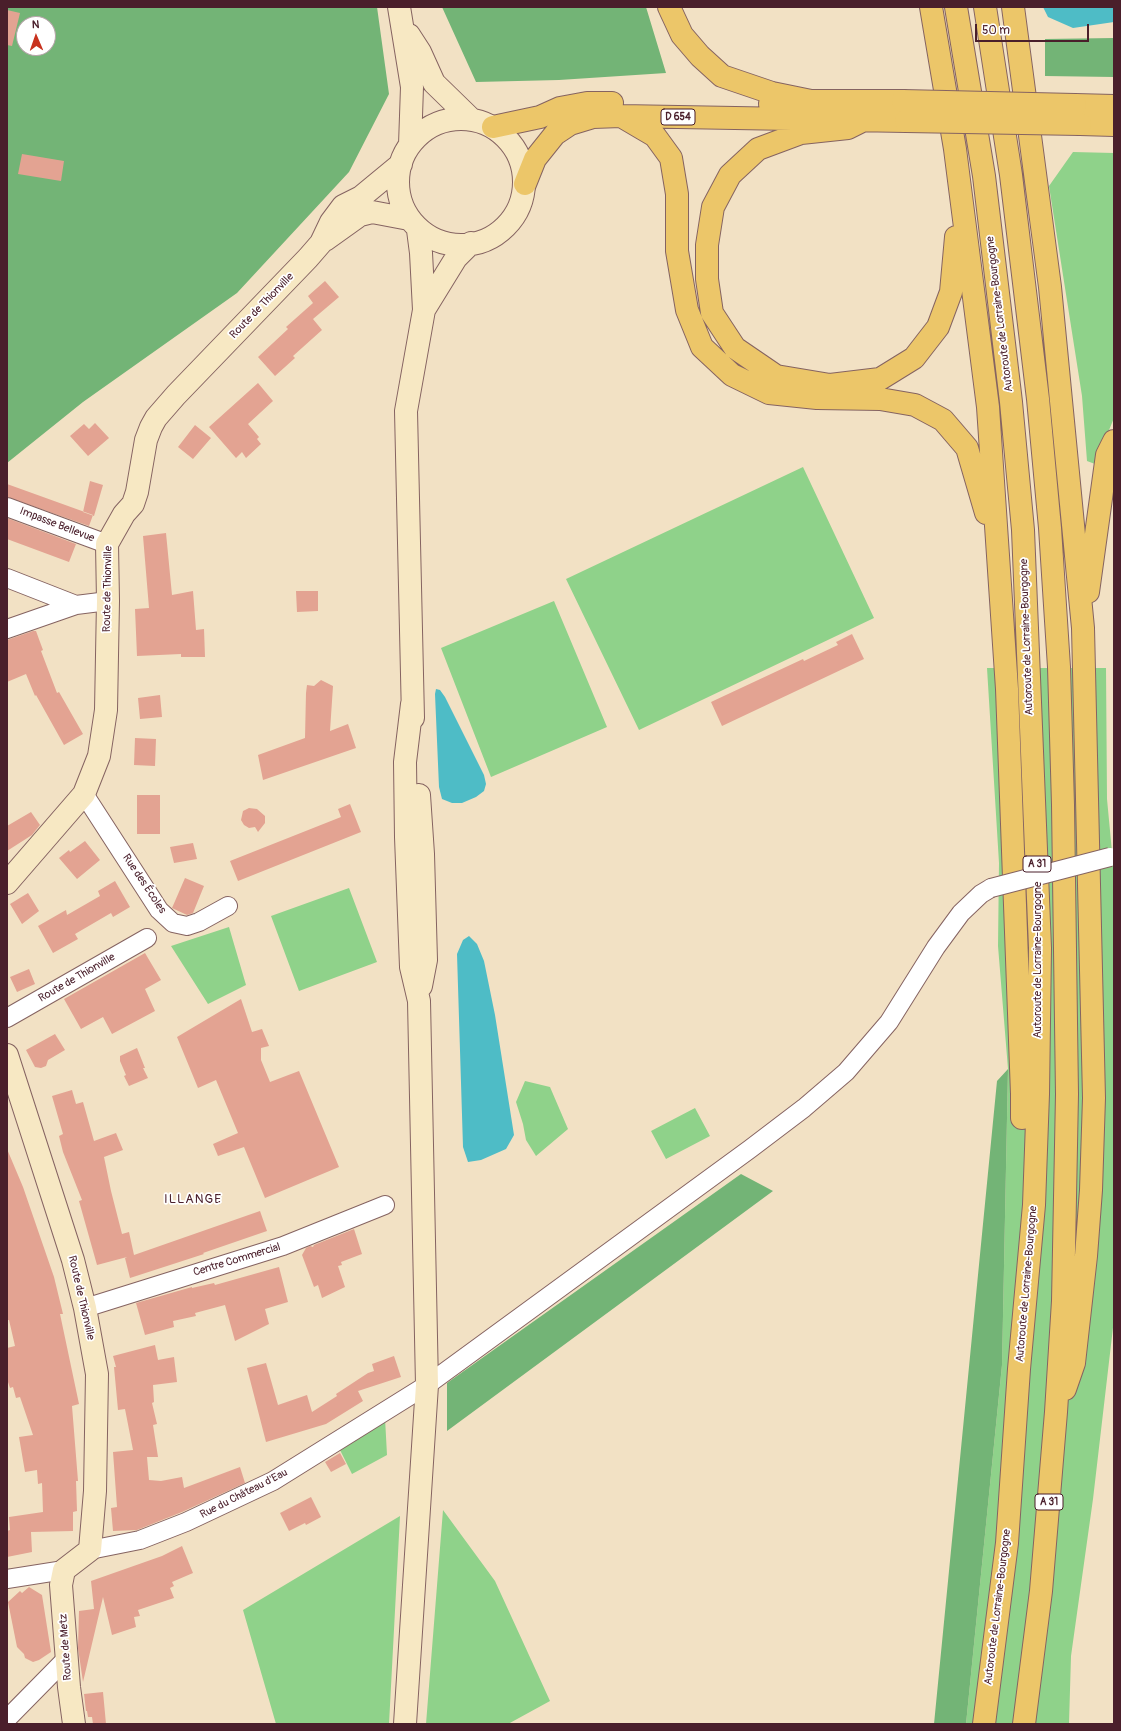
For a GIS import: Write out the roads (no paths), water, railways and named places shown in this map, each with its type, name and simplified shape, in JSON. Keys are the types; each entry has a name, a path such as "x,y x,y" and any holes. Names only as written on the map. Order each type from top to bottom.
{"highway":[{"path":"669,7 682,34 700,56 722,76 772,92 811,101"},
{"path":"931,7 956,158 988,407 1008,689 1022,1094 1019,1204 1021,1352"},
{"name":"Autoroute de Lorraine-Bourgogne","path":"956,7 985,184 1011,402 1023,530 1040,948 1038,1094 1034,1205 1021,1352 1007,1543 984,1724"},
{"name":"A 31","path":"984,7 1011,175 1031,335 1050,528 1059,667 1066,944 1067,1094 1063,1293 1056,1412 1041,1591 1024,1724"},
{"path":"1013,7 1050,287 1083,628 1093,1090 1091,1190 1074,1363 1056,1412"},
{"name":"D 654","path":"493,127 540,118 560,108 587,103 801,104 811,101 904,111 1077,115 1114,125"},
{"name":"D 654","path":"1077,115 1114,106"},
{"name":"D 654","path":"525,184 535,159 555,134 570,124 593,117 621,116 864,120 904,111"},
{"path":"621,116 655,136 671,158 677,194 677,250 687,310 702,347 732,375 769,392 818,398 880,399 915,405 943,420 967,448 986,510 1008,689"},
{"path":"864,120 848,128 801,133 758,149 730,175 713,207 707,245 707,278 712,313 735,348 776,376 830,385 880,379 914,358 938,327 952,292 956,245 956,158"},
{"path":"1083,628 1107,455 1114,441"}],"main road":[{"path":"401,16 434,83 472,120"},
{"path":"401,16 412,87 410,145"},
{"path":"414,225 435,239 456,245 483,241 501,232 514,218 523,198 525,184 522,162 513,146 493,127 483,122 472,120 450,120 434,123 417,136 410,145 401,164 398,176 399,194 414,225 421,253 424,310 406,411 412,704 423,854 426,960 418,1000"},
{"name":"Route de Thionville","path":"321,243 331,222 343,206 361,197 401,164"},
{"name":"Route de Thionville","path":"7,883 84,794 99,756 106,710 108,601 107,544 124,514 133,504 137,492 146,440 156,418 321,243 360,215 372,212 414,225"},
{"path":"424,310 456,258 472,243"},
{"path":"405,1724 427,1385 418,1000 411,967 404,762 412,704"},
{"path":"406,837 412,850 423,854"},
{"name":"Route de Thionville","path":"7,1055 72,1260 85,1308 97,1374 95,1491 90,1550"},
{"path":"64,1570 90,1550"},
{"name":"Route de Metz","path":"64,1570 61,1585 74,1724"}],"street":[{"name":"Impasse Bellevue","path":"7,507 107,544"},
{"path":"7,578 76,604"},
{"path":"7,629 76,604 108,601"},
{"name":"Rue des Écoles","path":"84,794 159,910 173,924 187,926 199,922 228,906"},
{"name":"Rue du Château d'Eau","path":"90,1550 140,1540 186,1522 273,1481 427,1385 750,1149 804,1108 846,1072 889,1022 936,947 961,913 981,894 991,888 1112,856"},
{"name":"Route de Thionville","path":"7,1018 147,938"},
{"name":"Centre Commercial","path":"85,1308 283,1246 385,1205"},
{"path":"7,1579 64,1570"},
{"path":"7,1719 67,1658"}],"water":[{"path":"1043,7 1114,7 1114,22 1073,28 1048,17"},
{"path":"436,689 440,690 445,697 484,775 486,784 484,791 476,797 462,803 452,803 442,799 439,787"},
{"path":"469,936 477,944 484,961 495,1015 514,1135 506,1149 481,1160 468,1162 463,1147 457,954 463,940"}],"district":[{"name":"ILLANGE","path":"193,1200"}]}
